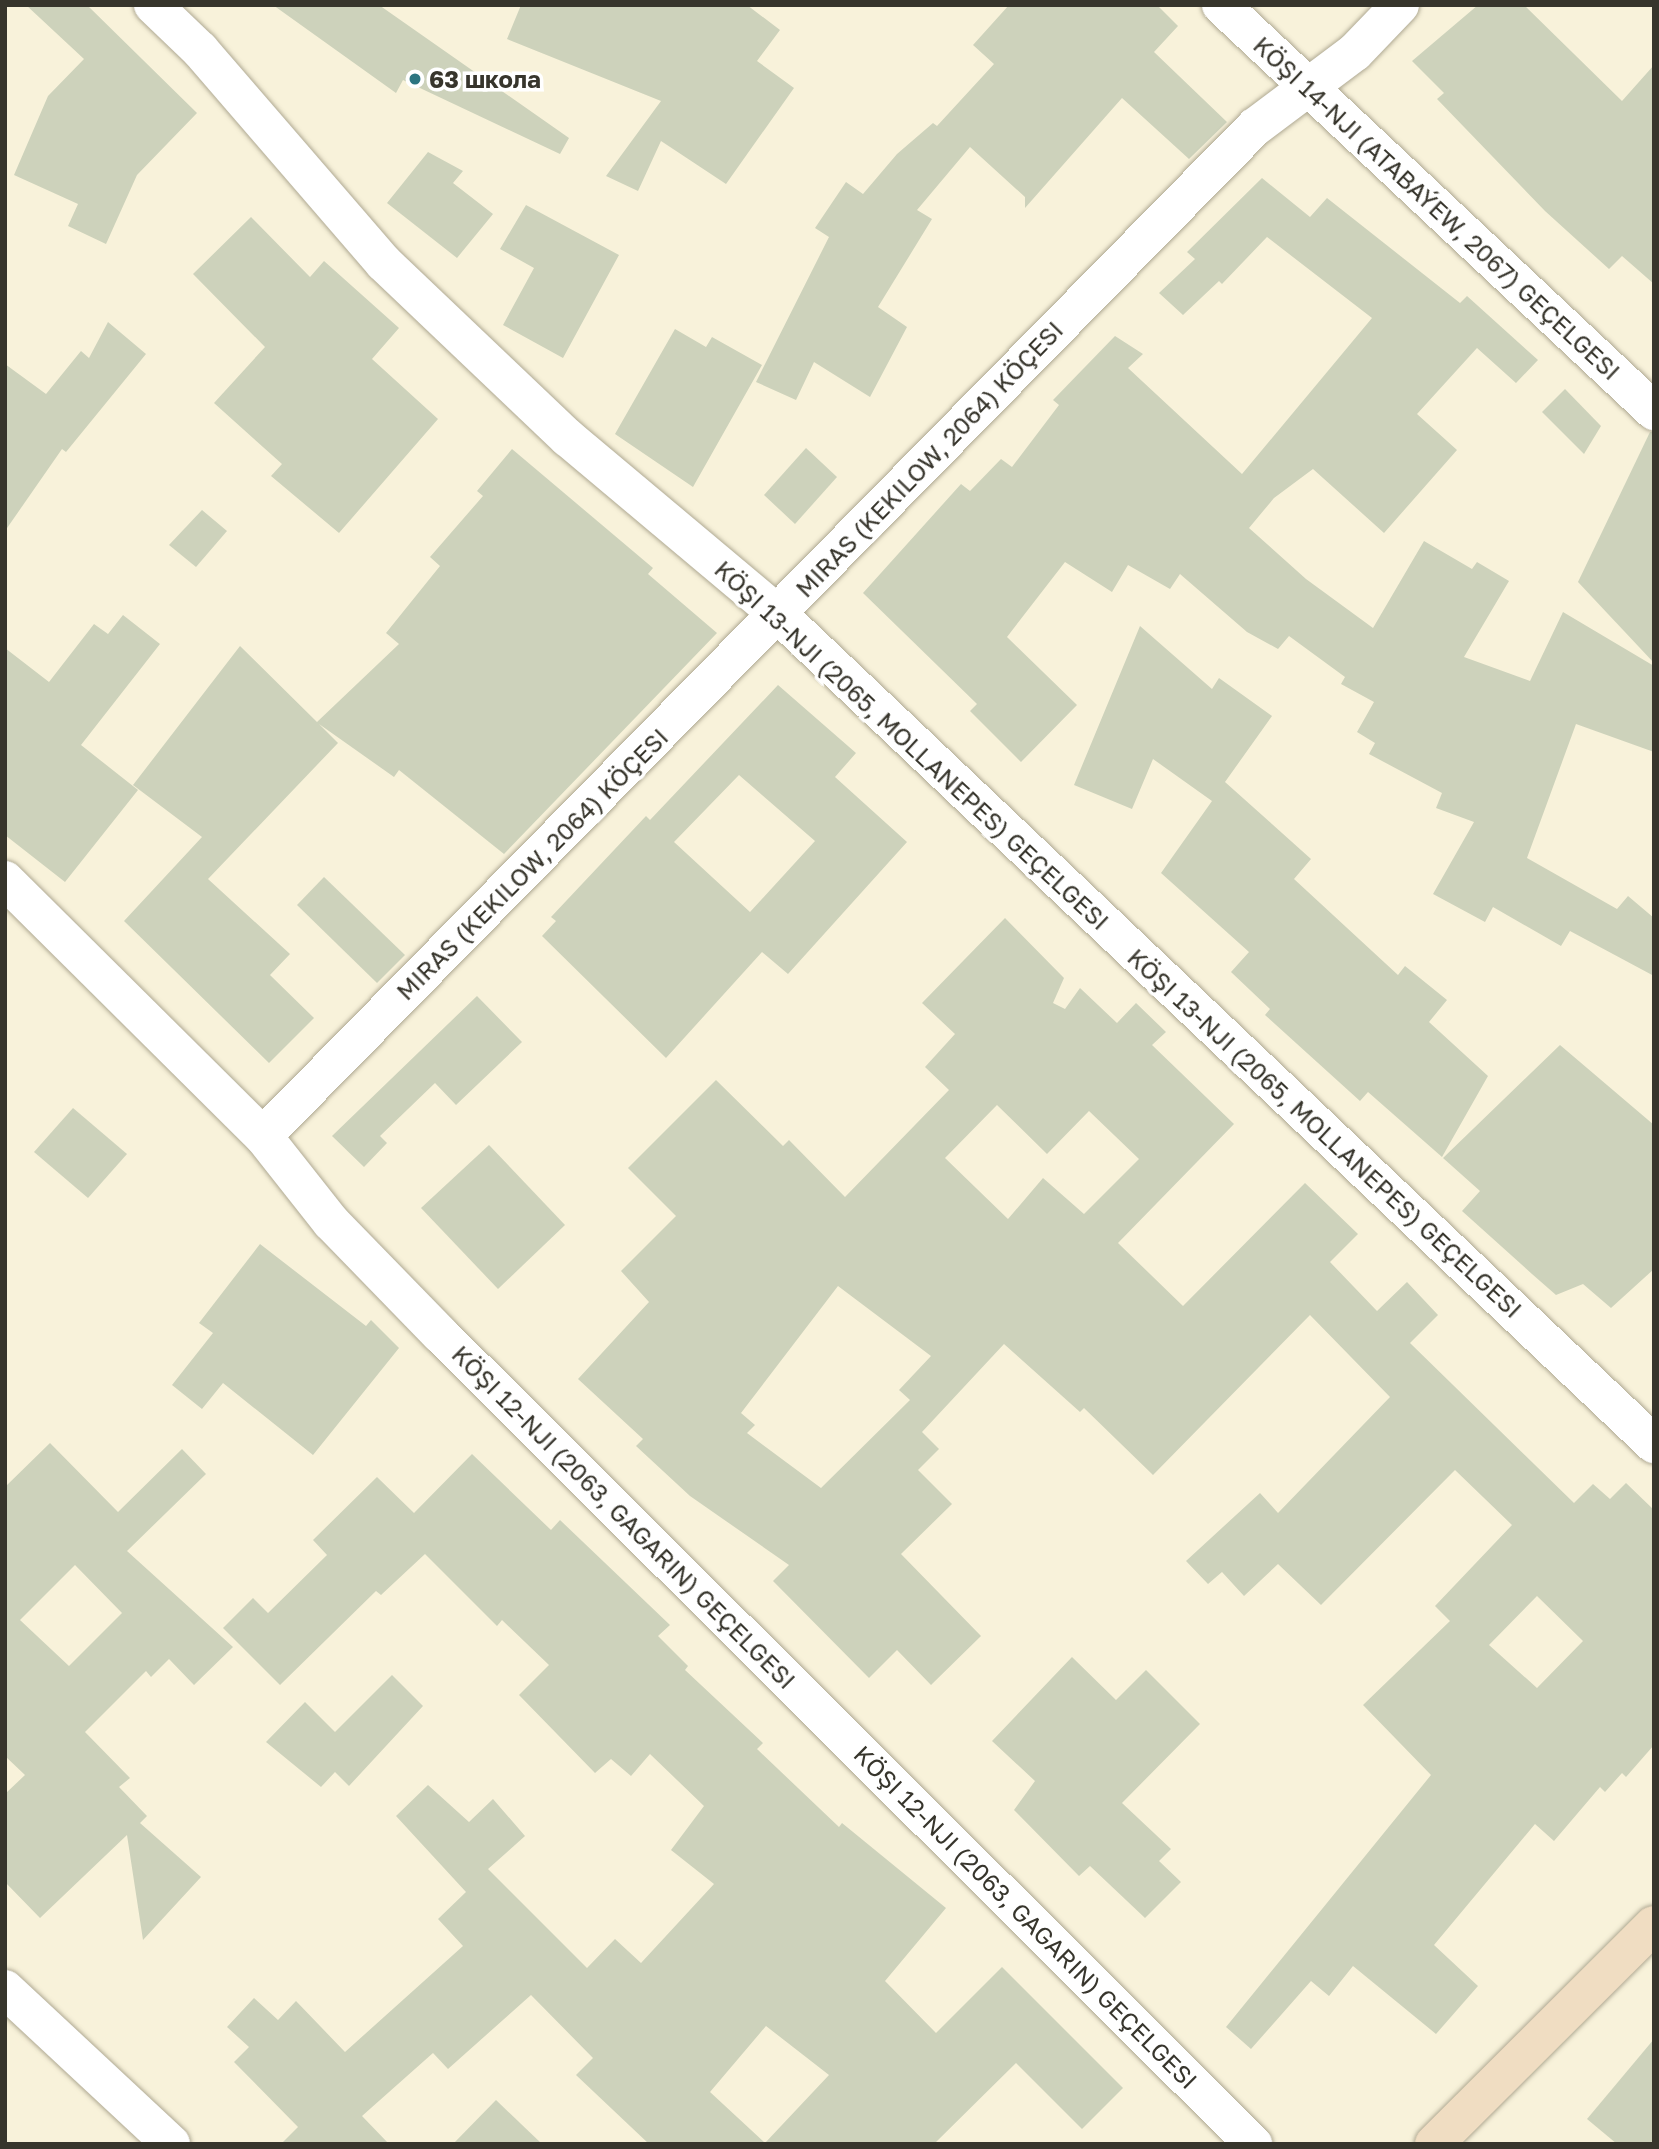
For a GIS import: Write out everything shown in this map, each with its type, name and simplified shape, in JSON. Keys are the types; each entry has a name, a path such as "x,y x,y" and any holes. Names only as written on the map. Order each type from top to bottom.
{"main road":[{"path":"1434,2144 1654,1925"}],"street":[{"name":"KÖŞI 13-NJI (2065, MOLLANEPES) GEÇELGESI","path":"153,5 200,50 384,263 568,439 778,614 1654,1444"},
{"name":"KÖŞI 14-NJI (ATABAÝEW, 2067) GEÇELGESI","path":"1221,5 1654,411"},
{"name":"MIRAS (KEKILOW, 2064) KÖÇESI","path":"263,1136 1255,127 1355,52 1400,5"},
{"name":"KÖŞI 12-NJI (2063, GAGARIN) GEÇELGESI","path":"5,880 263,1136 331,1222 440,1334 1253,2144"},
{"path":"5,1989 171,2144"}],"building":[{"path":"26,5 87,5 197,113 137,175 106,244 68,226 78,204 14,175 48,96 84,59"},
{"path":"273,5 379,5 569,138 560,154 403,80 396,93"},
{"path":"521,5 747,5 780,30 757,61 794,88 726,184 661,141 638,191 606,176 661,101 507,39"},
{"path":"1009,5 1157,5 1178,26 1154,52 1227,122 1189,159 1122,98 1025,208 1025,197 970,147 917,210 932,219 878,307 907,327 870,397 814,362 796,400 756,382 829,237 815,228 846,182 863,194 897,154 933,123 937,126 994,64 973,45"},
{"path":"1478,5 1524,5 1622,101 1654,65 1654,284 1622,256 1609,269 1545,211 1437,99 1444,93 1412,61"},
{"path":"428,152 463,171 453,183 493,214 457,258 387,203"},
{"path":"1262,178 1310,217 1327,198 1460,303 1467,296 1538,360 1516,383 1477,348 1417,414 1457,450 1384,533 1313,469 1274,498 1249,528 1306,579 1373,628 1424,541 1472,569 1477,562 1509,581 1464,657 1530,681 1563,612 1654,666 1654,752 1576,724 1527,858 1617,909 1628,896 1654,918 1654,976 1570,931 1561,946 1493,907 1485,922 1433,894 1474,822 1436,808 1442,793 1369,754 1375,743 1357,732 1374,702 1341,684 1345,677 1289,636 1278,649 1247,632 1180,574 1170,589 1128,565 1112,592 1065,562 1007,637 1077,705 1021,762 970,711 977,704 863,593 961,484 970,491 1001,459 1012,467 1059,405 1053,400 1115,336 1143,354 1128,368 1242,474 1372,318 1267,237 1222,284 1219,281 1183,315 1159,293 1195,259 1187,252"},
{"path":"526,205 619,255 563,358 503,325 534,268 500,249"},
{"path":"251,217 310,277 324,261 399,328 372,359 438,419 339,533 271,476 282,464 214,403 265,347 193,274"},
{"path":"108,322 146,354 66,452 62,449 5,531 5,364 46,394 81,351 89,358"},
{"path":"675,329 706,347 712,337 762,365 693,487 615,434"},
{"path":"1565,389 1601,426 1584,454 1542,412"},
{"path":"1650,432 1654,432 1654,663 1578,582"},
{"path":"806,448 837,477 795,524 764,495"},
{"path":"512,449 653,568 648,574 717,633 504,854 399,770 394,777 319,724 338,743 208,879 290,954 270,975 314,1018 269,1063 124,921 202,837 133,785 240,646 317,722 399,644 386,633 440,566 430,557 483,496 477,491"},
{"path":"202,510 227,531 196,567 169,545"},
{"path":"123,615 160,644 81,745 138,790 65,882 5,835 5,648 49,682 94,624 108,634"},
{"path":"1140,626 1212,689 1219,678 1272,716 1225,782 1311,859 1294,879 1398,975 1405,966 1447,1000 1429,1022 1488,1076 1442,1157 1368,1092 1360,1101 1265,1015 1270,1009 1231,972 1249,952 1161,873 1212,801 1153,759 1132,809 1074,785"},
{"path":"778,685 856,753 835,777 907,842 788,974 762,952 666,1058 542,936 556,921 551,917 646,816 650,820","holes":["739,775 815,841 750,912 674,842"]},
{"path":"324,877 405,955 377,983 297,905"},
{"path":"1005,918 1064,978 1053,1003 1065,1009 1080,988 1117,1023 1136,1003 1166,1032 1152,1045 1234,1124 1118,1243 1183,1306 1305,1183 1358,1234 1330,1262 1377,1311 1407,1282 1438,1315 1410,1343 1574,1503 1593,1484 1610,1499 1626,1483 1654,1510 1654,1745 1626,1777 1622,1773 1605,1792 1600,1787 1554,1841 1535,1824 1434,1945 1478,1986 1436,2034 1353,1966 1329,1996 1311,1981 1251,2049 1226,2027 1431,1775 1363,1705 1450,1621 1435,1606 1512,1525 1455,1470 1321,1605 1278,1564 1244,1596 1222,1572 1208,1584 1186,1561 1260,1493 1278,1513 1390,1397 1310,1315 1153,1475 1084,1408 1080,1412 1004,1344 922,1432 939,1449 918,1470 952,1504 901,1554 981,1636 931,1685 897,1650 869,1678 773,1581 789,1565 690,1496 636,1446 643,1439 578,1379 649,1302 621,1271 676,1216 628,1168 716,1080 783,1146 789,1140 845,1197 949,1090 925,1067 955,1034 922,1003","holes":["997,1105 1047,1154 1089,1111 1139,1159 1084,1214 1043,1178 1008,1219 945,1158","838,1286 931,1356 899,1390 910,1400 821,1488 747,1433 755,1425 741,1413","1537,1596 1583,1641 1537,1688 1489,1645"]},
{"path":"477,996 522,1042 456,1105 435,1083 380,1136 387,1143 364,1167 332,1136"},
{"path":"1560,1045 1654,1125 1654,1269 1611,1308 1583,1284 1556,1295 1532,1274 1462,1211 1480,1191 1443,1158"},
{"path":"73,1108 127,1154 88,1198 34,1152"},
{"path":"489,1145 565,1225 498,1289 421,1208"},
{"path":"260,1244 366,1326 371,1320 399,1348 313,1455 223,1383 202,1409 172,1385 213,1333 199,1323"},
{"path":"50,1443 118,1512 182,1449 206,1474 127,1551 233,1647 194,1685 169,1659 151,1677 146,1671 85,1732 130,1778 119,1787 147,1816 140,1823 201,1877 143,1940 127,1835 40,1918 5,1882 5,1794 25,1775 5,1756 5,1487","holes":["75,1565 122,1613 69,1666 20,1620"]},
{"path":"472,1454 551,1530 560,1520 670,1625 658,1636 688,1666 685,1670 763,1743 757,1749 839,1827 842,1823 946,1908 885,1981 936,2033 1002,1967 1123,2088 1082,2129 1016,2063 934,2144 649,2144 576,2075 593,2058 531,1995 448,2069 433,2053 362,2116 389,2144 281,2144 298,2127 234,2062 249,2047 227,2027 254,1998 278,2020 296,2001 345,2052 463,1946 438,1919 466,1892 396,1816 428,1785 469,1822 493,1799 525,1836 488,1869 587,1968 615,1939 641,1963 714,1884 671,1850 704,1806 650,1754 631,1776 611,1759 595,1773 519,1695 549,1665 502,1620 497,1626 425,1554 381,1595 376,1591 280,1685 223,1628 253,1598 268,1613 327,1555 313,1540 377,1477 414,1513","holes":["766,2026 829,2075 765,2143 710,2092"]},
{"path":"1072,1657 1116,1700 1146,1670 1200,1724 1122,1803 1171,1849 1159,1861 1181,1882 1145,1918 1090,1866 1079,1876 1014,1810 1035,1781 992,1741"},
{"path":"392,1675 423,1706 349,1786 335,1772 321,1787 266,1742 305,1702 335,1732"},
{"path":"1654,2039 1654,2144 1617,2144 1587,2119"},
{"path":"496,2100 542,2144 453,2144"}],"place":[{"name":"63 школа","path":"415,79"}]}
